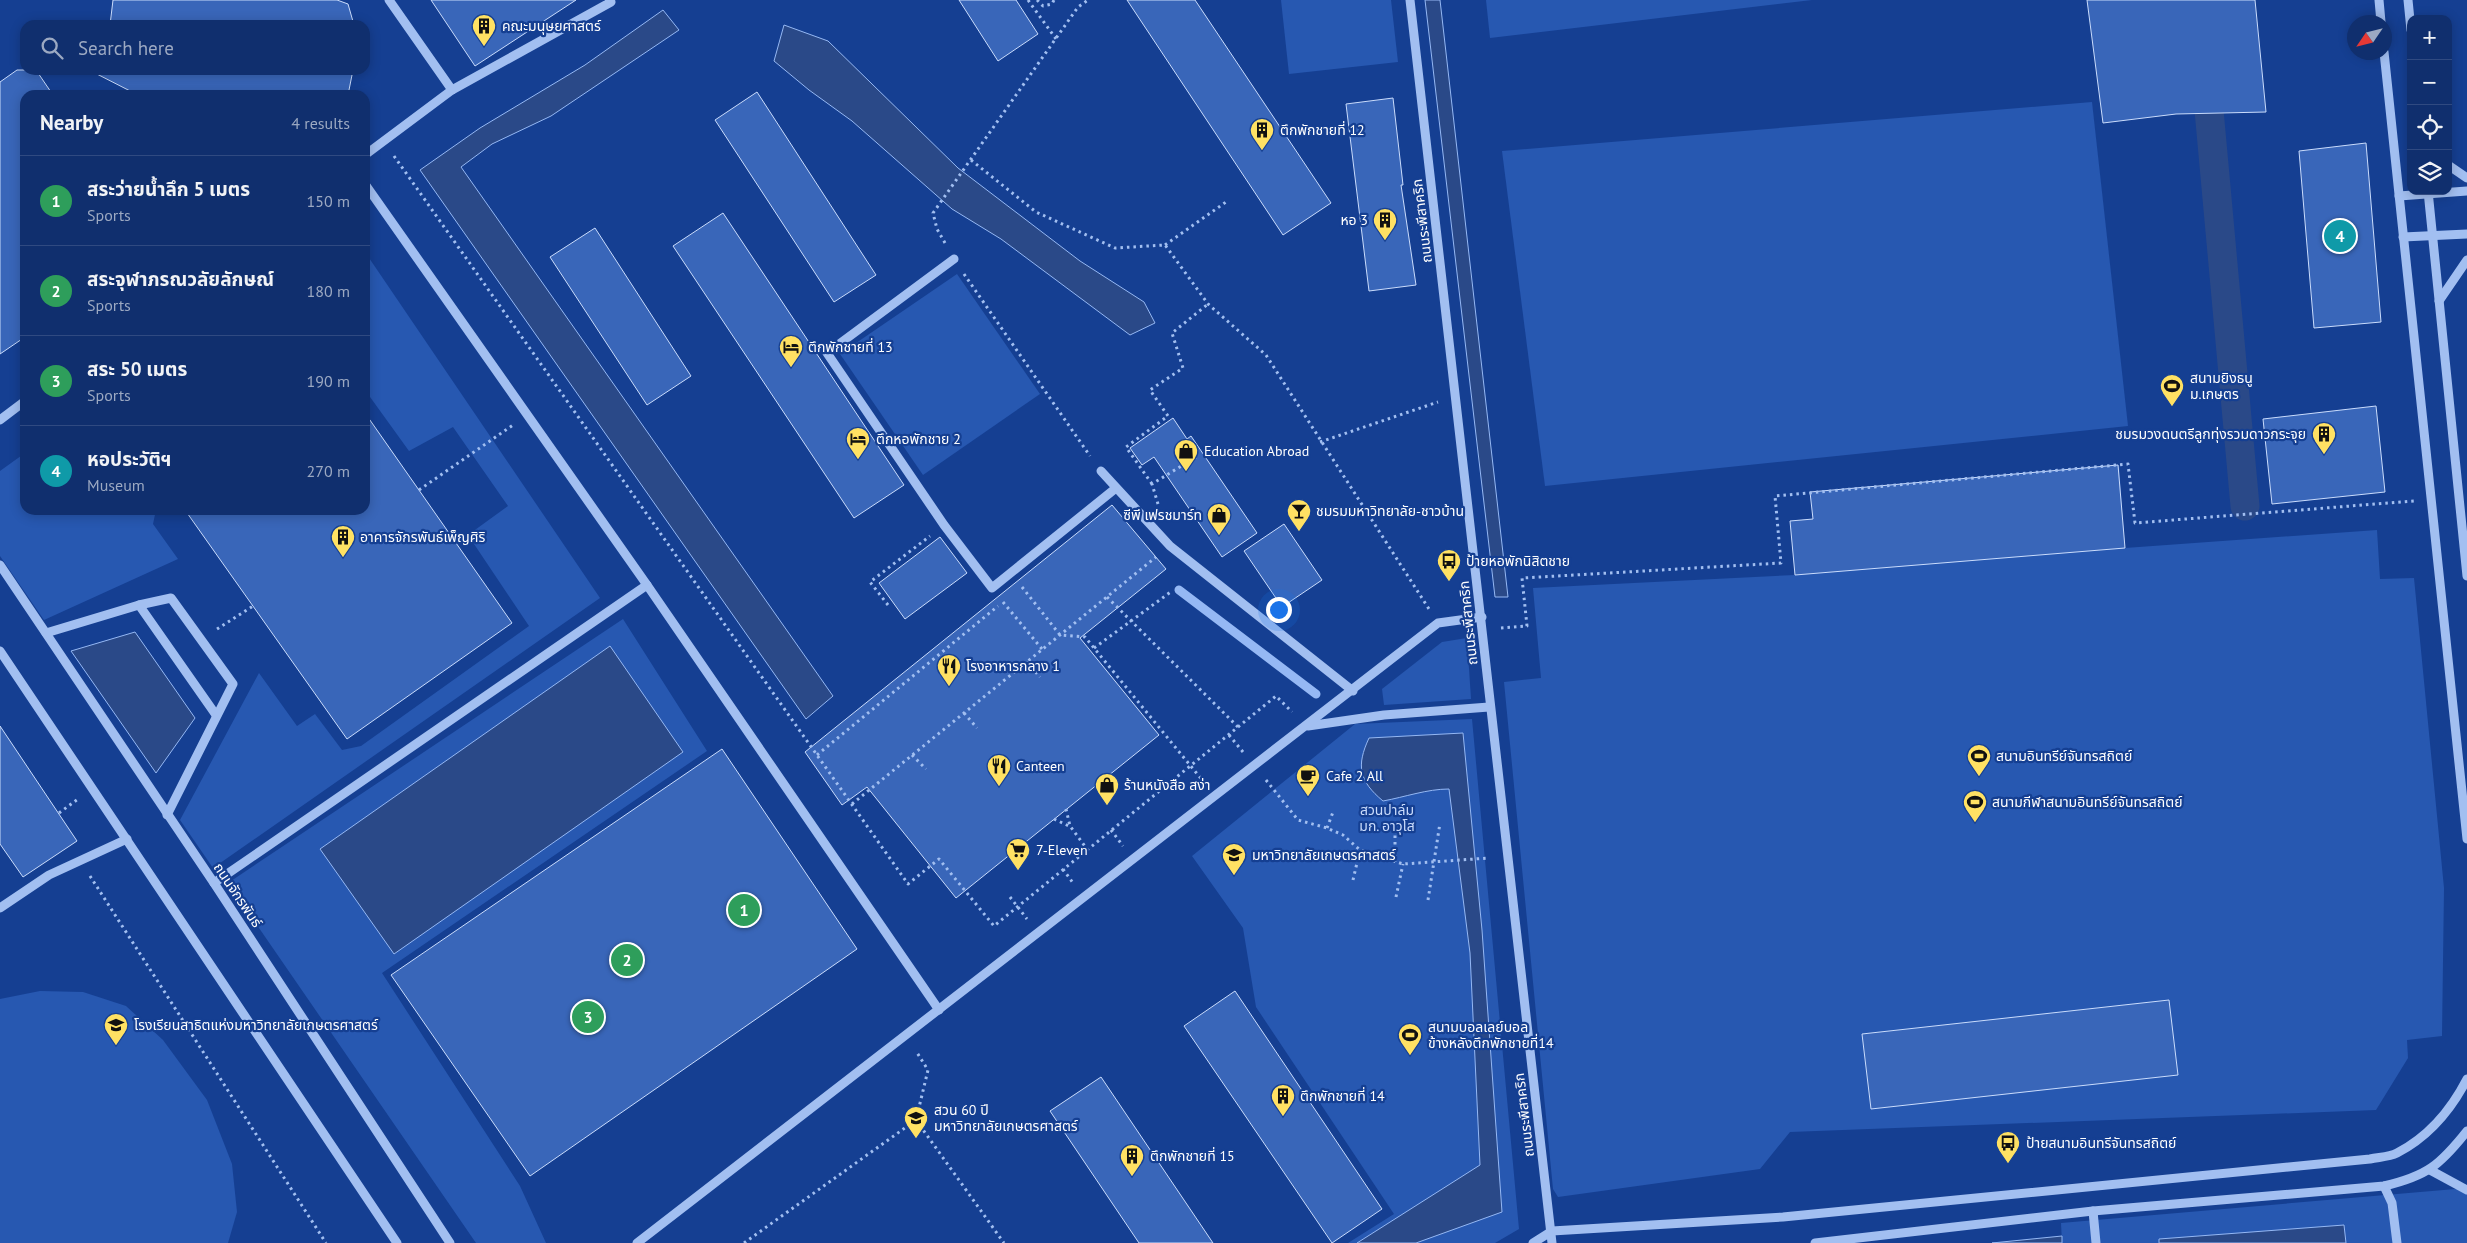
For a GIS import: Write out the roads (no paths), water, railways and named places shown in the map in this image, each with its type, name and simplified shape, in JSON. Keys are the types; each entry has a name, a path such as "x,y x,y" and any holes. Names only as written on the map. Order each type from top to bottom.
{"lane":[{"path":"390,0 452,90"},
{"path":"370,151 452,90 611,2 609,0"},
{"name":"ถนนระพีสาคริก","path":"1410,0 1482,618 1489,707 1552,1243"},
{"path":"2379,0 2381,15"},
{"path":"2408,0 2410,15"},
{"path":"2385,60 2467,839"},
{"path":"2452,168 2467,178"},
{"path":"370,191 647,585 939,1010"},
{"path":"2452,192 2467,191"},
{"path":"2399,196 2409,195"},
{"path":"2428,195 2467,576"},
{"path":"2403,237 2467,234"},
{"path":"954,259 827,353 944,525 992,588 1116,488"},
{"path":"2438,301 2467,260"},
{"path":"0,420 20,406"},
{"path":"1101,470 1170,546 1353,691"},
{"name":"ถนนจักรพันธ์","path":"0,565 214,882 450,1243"},
{"path":"214,882 647,585"},
{"path":"46,634 139,605 171,598 233,684 167,815"},
{"path":"139,605 216,715"},
{"path":"637,1243 1255,767 1438,623 1482,618"},
{"path":"0,651 397,1243"},
{"path":"1307,726 1384,715 1489,707"},
{"path":"0,908 49,875 127,839"},
{"path":"1533,1243 1552,1231 1783,1217 2370,1159 2395,1154 2424,1136 2455,1101 2467,1079"},
{"path":"1815,1243 2093,1211 2384,1186 2410,1180 2430,1170 2451,1152 2467,1131"},
{"path":"2430,1170 2467,1190"},
{"path":"2384,1186 2392,1203 2397,1243"},
{"path":"2093,1211 2096,1243"}],"waterway":[{"path":"2199,0 2245,506"},
{"path":"1179,590 1316,694"}],"place":[{"name":"คณะมนุษยศาสตร์","path":"484,47"},
{"name":"ตึกพักชายที่ 12","path":"1262,151"},
{"name":"หอประวัติฯ","path":"2340,236"},
{"name":"หอ 3","path":"1385,241"},
{"name":"ตึกพักชายที่ 13","path":"791,368"},
{"name":"สนามยิงธนู ม.เกษตร","path":"2172,407"},
{"name":"ชมรมวงดนตรีลูกทุ่งรวมดาวกระจุย","path":"2324,455"},
{"name":"ตึกหอพักชาย 2","path":"858,460"},
{"name":"Education Abroad","path":"1186,472"},
{"name":"ชมรมมหาวิทยาลัย-ชาวบ้าน","path":"1299,532"},
{"name":"ซีพี เฟรชมาร์ท","path":"1219,536"},
{"name":"อาคารจักรพันธ์เพ็ญศิริ","path":"343,558"},
{"name":"ป้ายหอพักนิสิตชาย","path":"1449,582"},
{"name":"โรงอาหารกลาง 1","path":"949,687"},
{"name":"สนามอินทรีย์จันทรสถิตย์","path":"1979,777"},
{"name":"Canteen","path":"999,787"},
{"name":"Cafe 2 All","path":"1308,797"},
{"name":"ร้านหนังสือ สง่า","path":"1107,806"},
{"name":"สนามกีฬาสนามอินทรีย์จันทรสถิตย์","path":"1975,823"},
{"name":"7-Eleven","path":"1018,871"},
{"name":"มหาวิทยาลัยเกษตรศาสตร์","path":"1234,876"},
{"name":"สระว่ายน้ำลึก 5 เมตร","path":"744,910"},
{"name":"สระจุฬาภรณวลัยลักษณ์","path":"627,960"},
{"name":"สระ 50 เมตร","path":"588,1017"},
{"name":"โรงเรียนสาธิตแห่งมหาวิทยาลัยเกษตรศาสตร์","path":"116,1046"},
{"name":"สนามบอลเลย์บอล ข้างหลังตึกพักชายที่14","path":"1410,1056"},
{"name":"ตึกพักชายที่ 14","path":"1283,1117"},
{"name":"สวน 60 ปี มหาวิทยาลัยเกษตรศาสตร์","path":"916,1139"},
{"name":"ป้ายสนามอินทรีจันทรสถิตย์","path":"2008,1164"},
{"name":"ตึกพักชายที่ 15","path":"1132,1177"}],"park label":[{"name":"สวนปาล์ม มก. อาวุโส","path":"1387,818"}]}
